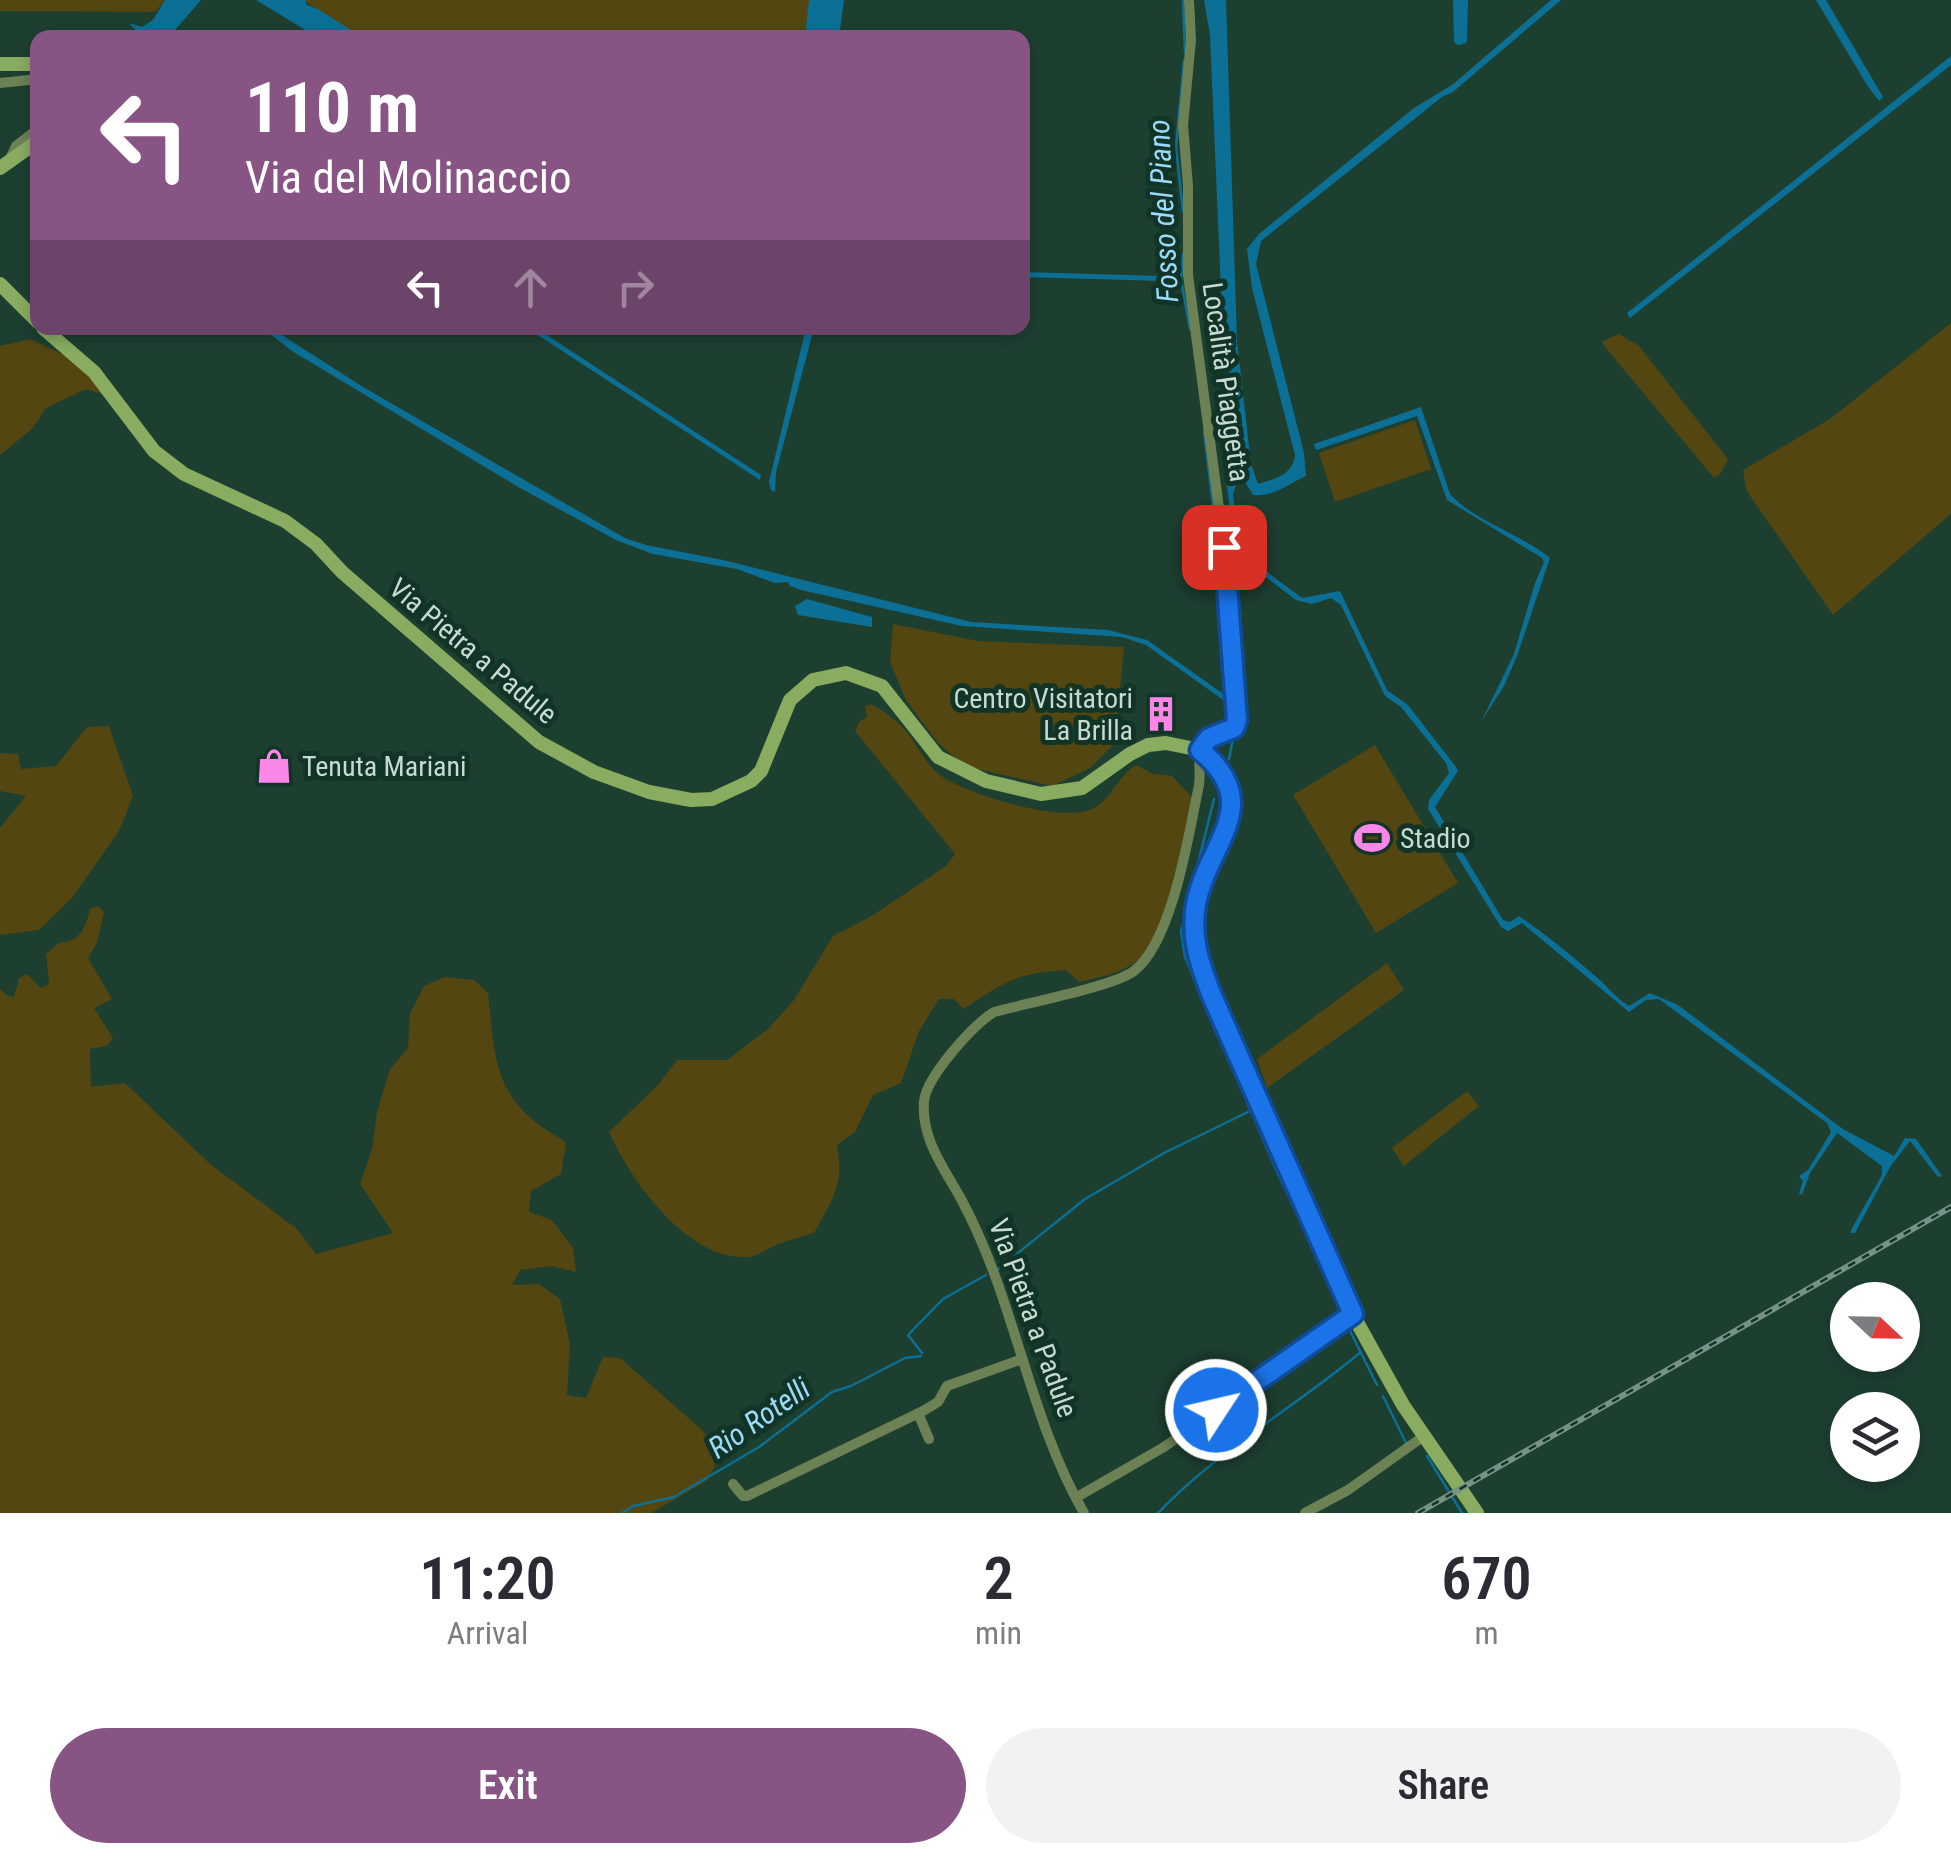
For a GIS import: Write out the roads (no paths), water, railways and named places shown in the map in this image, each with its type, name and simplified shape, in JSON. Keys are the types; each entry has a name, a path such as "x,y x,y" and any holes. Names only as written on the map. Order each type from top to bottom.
{"street":[{"name":"Località Piaggetta","path":"1188,0 1191,40 1183,124 1188,275 1228,576 1237,720 1234,728 1209,738 1200,750"},
{"path":"0,64 30,64"},
{"path":"0,84 30,80"},
{"path":"4,166 16,146 30,135"},
{"path":"4,166 30,147"},
{"path":"0,284 30,314"},
{"name":"Via Pietra a Padule","path":"52,335 94,372 154,451 184,474 285,521 539,742 610,778 649,792 691,800 712,799 741,786 761,771 790,700 813,680 846,673 882,686 938,757 986,781 1041,794 1082,788 1148,746 1166,744 1200,750 1200,776 1191,824 1166,925 1152,950 1133,972 994,1012 980,1020 933,1079 924,1097 932,1149 993,1268 1052,1442 1082,1512"},
{"path":"1200,750 1228,780 1232,799 1230,820 1204,879 1196,909 1194,941 1199,962 1380,1368 1477,1513"},
{"path":"1077,1498 1164,1447 1353,1314"},
{"path":"734,1484 747,1496 938,1402 947,1386 1022,1359"},
{"path":"918,1413 930,1439"},
{"path":"1305,1513 1348,1490 1424,1436"}],"water":[{"path":"165,0 201,0 175,30 136,30 129,23 142,27 153,20"},
{"path":"256,0 305,0 307,5 351,30 305,30"},
{"path":"809,0 844,0 840,30 806,30"},
{"path":"1204,0 1226,0 1237,341 1251,464 1258,484 1287,472 1295,455 1252,288 1247,249 1259,234 1414,108 1452,85 1551,0 1561,0 1453,92 1261,241 1256,264 1304,453 1306,476 1261,495 1253,495 1244,480 1237,481 1233,494 1239,551 1302,598 1340,591 1387,690 1408,705 1458,771 1435,807 1503,920 1510,922 1519,916 1629,1006 1650,993 1678,1005 1843,1129 1894,1156 1905,1138 1916,1139 1942,1176 1938,1177 1910,1141 1890,1167 1855,1233 1851,1230 1882,1175 1882,1166 1837,1133 1810,1173 1802,1195 1799,1193 1803,1181 1799,1176 1808,1170 1831,1132 1827,1123 1659,999 1646,1000 1629,1012 1522,923 1508,931 1501,927 1428,809 1429,800 1449,773 1446,763 1401,707 1385,696 1341,605 1331,598 1312,604 1296,600 1234,553 1227,484 1246,465 1229,405 1210,35"},
{"path":"1816,0 1826,0 1883,97 1879,101 1867,85"},
{"path":"1951,56 1951,65 1630,318 1627,313"},
{"path":"1030,272 1161,276 1162,281 1030,277"},
{"path":"271,335 282,335 363,387 625,538 971,622 1108,630 1147,640 1232,700 1233,707 1146,645 1122,637 962,626 801,590 788,582 775,583 737,569 653,554 616,540 520,488"},
{"path":"538,335 547,335 761,475 760,480"},
{"path":"804,335 812,335 776,472 775,492 769,482"},
{"path":"1421,407 1450,494 1472,512 1550,558 1517,656 1481,722 1514,654 1544,562 1542,558 1447,500 1417,416 1316,450 1314,444"},
{"path":"807,599 872,617 872,627 798,615 795,606"}],"waterway":[{"name":"Fosso del Piano","path":"1183,0 1185,52"},
{"path":"1458,0 1459,40 1463,0"},
{"name":"Fosso del Piano","path":"1183,211 1176,147 1184,60"},
{"name":"Fosso del Piano","path":"1183,254 1181,280 1190,329"},
{"name":"Fosso del Piano","path":"1204,431 1217,539"},
{"name":"Fosso del Piano","path":"1218,554 1229,665"},
{"name":"Fosso del Piano","path":"1229,759 1233,738"},
{"name":"Fosso del Piano","path":"1214,799 1181,932 1185,957 1277,1172 1337,1299"},
{"name":"Rio Rotelli","path":"998,1269 1085,1199 1164,1153 1250,1111"},
{"name":"Rio Rotelli","path":"922,1353 908,1335 943,1299 986,1275"},
{"name":"Fosso del Piano","path":"1350,1331 1377,1385"},
{"path":"1158,1513 1205,1469 1361,1352"},
{"name":"Rio Rotelli","path":"622,1513 633,1506 674,1497 759,1447 832,1392 905,1358 921,1356"},
{"name":"Fosso del Piano","path":"1383,1396 1406,1443"},
{"name":"Fosso del Piano","path":"1427,1456 1462,1513"}],"railway":[{"path":"1418,1513 1951,1207"}],"place":[{"name":"Centro Visitatori La Brilla","path":"1161,714"},
{"name":"Tenuta Mariani","path":"274,766"},
{"name":"Stadio","path":"1372,838"}]}
